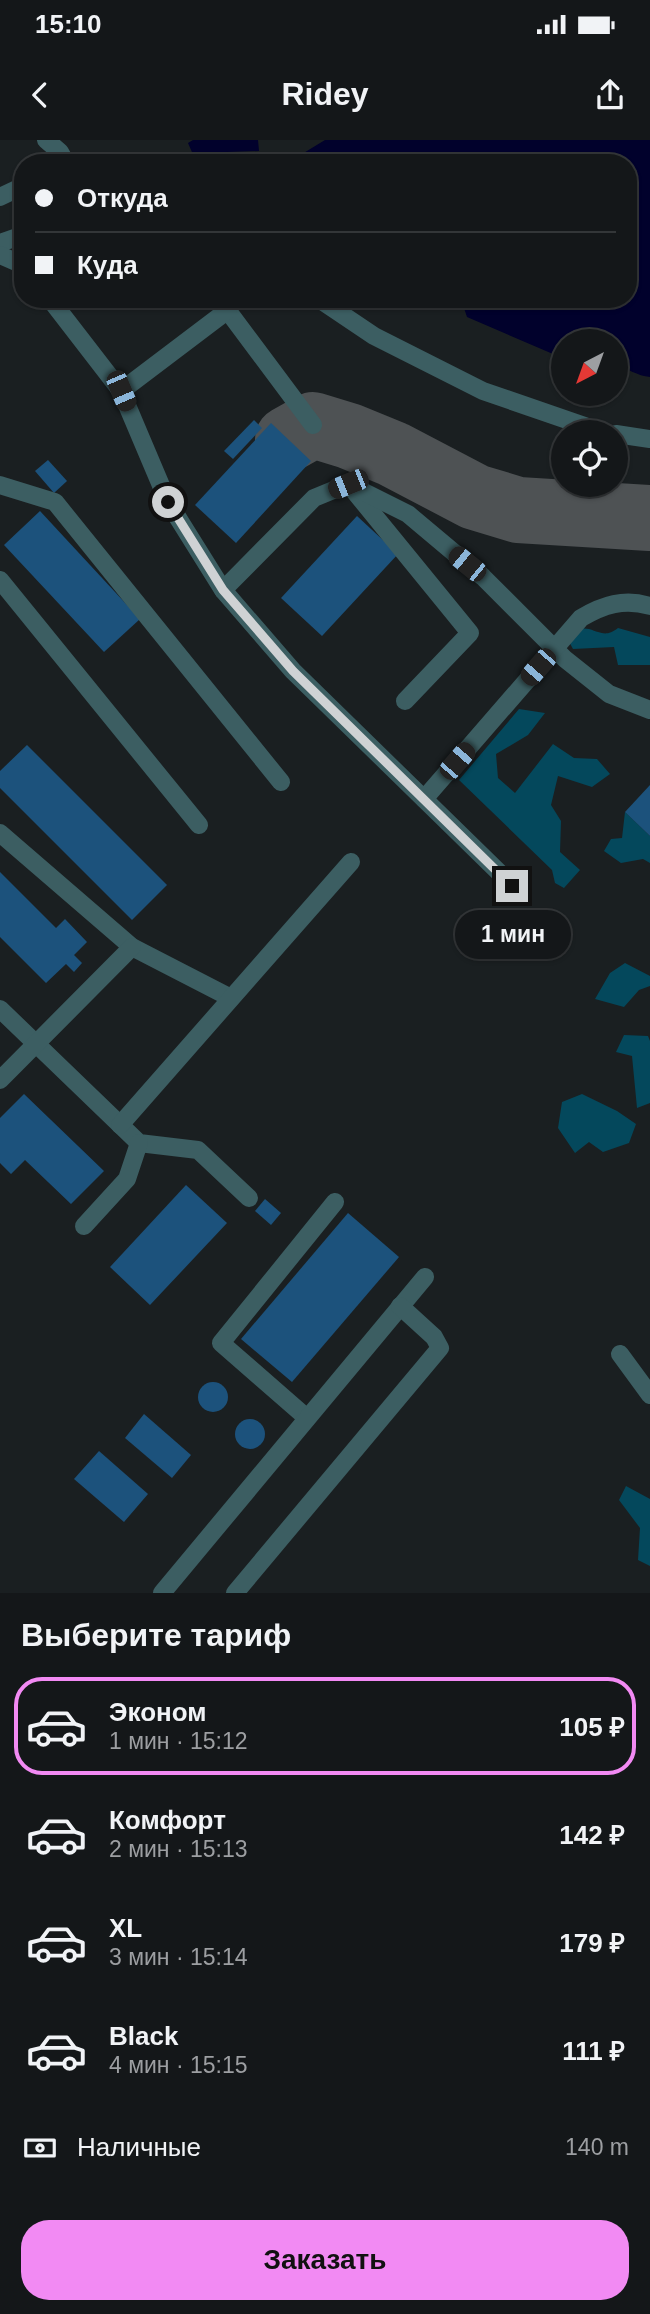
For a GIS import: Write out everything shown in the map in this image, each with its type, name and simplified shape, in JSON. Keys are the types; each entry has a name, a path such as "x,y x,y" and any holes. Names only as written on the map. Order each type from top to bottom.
{"lane":[{"path":"46,140 61,154"},
{"path":"57,308 121,391 168,502 223,590 293,671 512,886"},
{"path":"121,391 220,308"},
{"path":"226,308 313,425"},
{"path":"331,308 374,337 484,391 568,420"},
{"path":"628,436 650,439"},
{"path":"223,590 314,498 348,484 408,514 482,577 554,648 609,694 650,710"},
{"path":"348,484 470,633 405,701"},
{"path":"0,485 55,502 281,782"},
{"path":"0,580 199,825"},
{"path":"424,799 581,618 604,605 641,603 650,606"},
{"path":"0,833 132,947 231,998"},
{"path":"120,1125 351,862"},
{"path":"0,1080 132,947"},
{"path":"0,1009 139,1143 198,1150 249,1198"},
{"path":"84,1226 127,1179 139,1143"},
{"path":"307,1418 221,1343 335,1202"},
{"path":"162,1593 425,1277"},
{"path":"235,1593 440,1348 434,1337 400,1306"},
{"path":"620,1354 650,1395"}],"shaded area":[{"path":"193,140 258,140 259,151 193,154 188,143"},
{"path":"325,140 650,140 650,377 628,369 628,329 551,329 551,353 467,317 464,308 637,308 637,154 302,154"},
{"path":"570,627 604,633 618,628 650,637 650,665 618,665 614,647 573,649 566,636"},
{"path":"519,709 545,713 528,735 496,754 498,778 515,793 553,744 574,758 597,759 610,774 592,787 558,776 551,805 561,821 560,852 580,870 564,888 555,883 552,870 459,780"},
{"path":"625,812 650,836 650,863 643,859 621,863 604,851 611,839 622,838"},
{"path":"625,963 650,976 650,986 639,990 624,1007 595,999 610,973"},
{"path":"624,1035 648,1036 650,1041 650,1103 637,1108 632,1056 616,1052"},
{"path":"582,1094 617,1111 636,1124 629,1143 603,1152 589,1142 575,1153 558,1128 562,1102"},
{"path":"626,1486 650,1499 650,1566 638,1560 640,1528 619,1500"}],"building":[{"path":"254,420 262,428 233,459 224,451"},
{"path":"271,423 311,461 236,543 195,505"},
{"path":"48,460 67,481 54,493 35,471"},
{"path":"40,511 140,619 104,652 4,545"},
{"path":"357,516 398,554 322,636 281,598"},
{"path":"27,745 167,885 132,920 0,788 0,771"},
{"path":"650,785 650,836 625,812"},
{"path":"0,872 56,928 65,919 87,942 74,955 82,963 74,972 66,964 46,983 0,937"},
{"path":"24,1094 104,1171 71,1204 25,1160 11,1174 0,1163 0,1118"},
{"path":"186,1185 227,1223 150,1305 110,1267"},
{"path":"265,1199 281,1213 271,1225 255,1211"},
{"path":"348,1213 399,1257 292,1382 241,1339"},
{"path":"213,1382 224,1386 228,1397 224,1408 213,1412 202,1408 198,1397 202,1386"},
{"path":"144,1414 191,1455 172,1478 125,1438"},
{"path":"250,1419 261,1423 265,1434 261,1445 250,1449 239,1445 235,1434 239,1423"},
{"path":"99,1451 148,1494 124,1522 74,1479"}],"taxiway":[{"path":"288,439 313,425 349,436 393,454 475,497 518,510 650,518"}],"route":[{"path":"168,502 223,590 293,671 512,886"}]}
